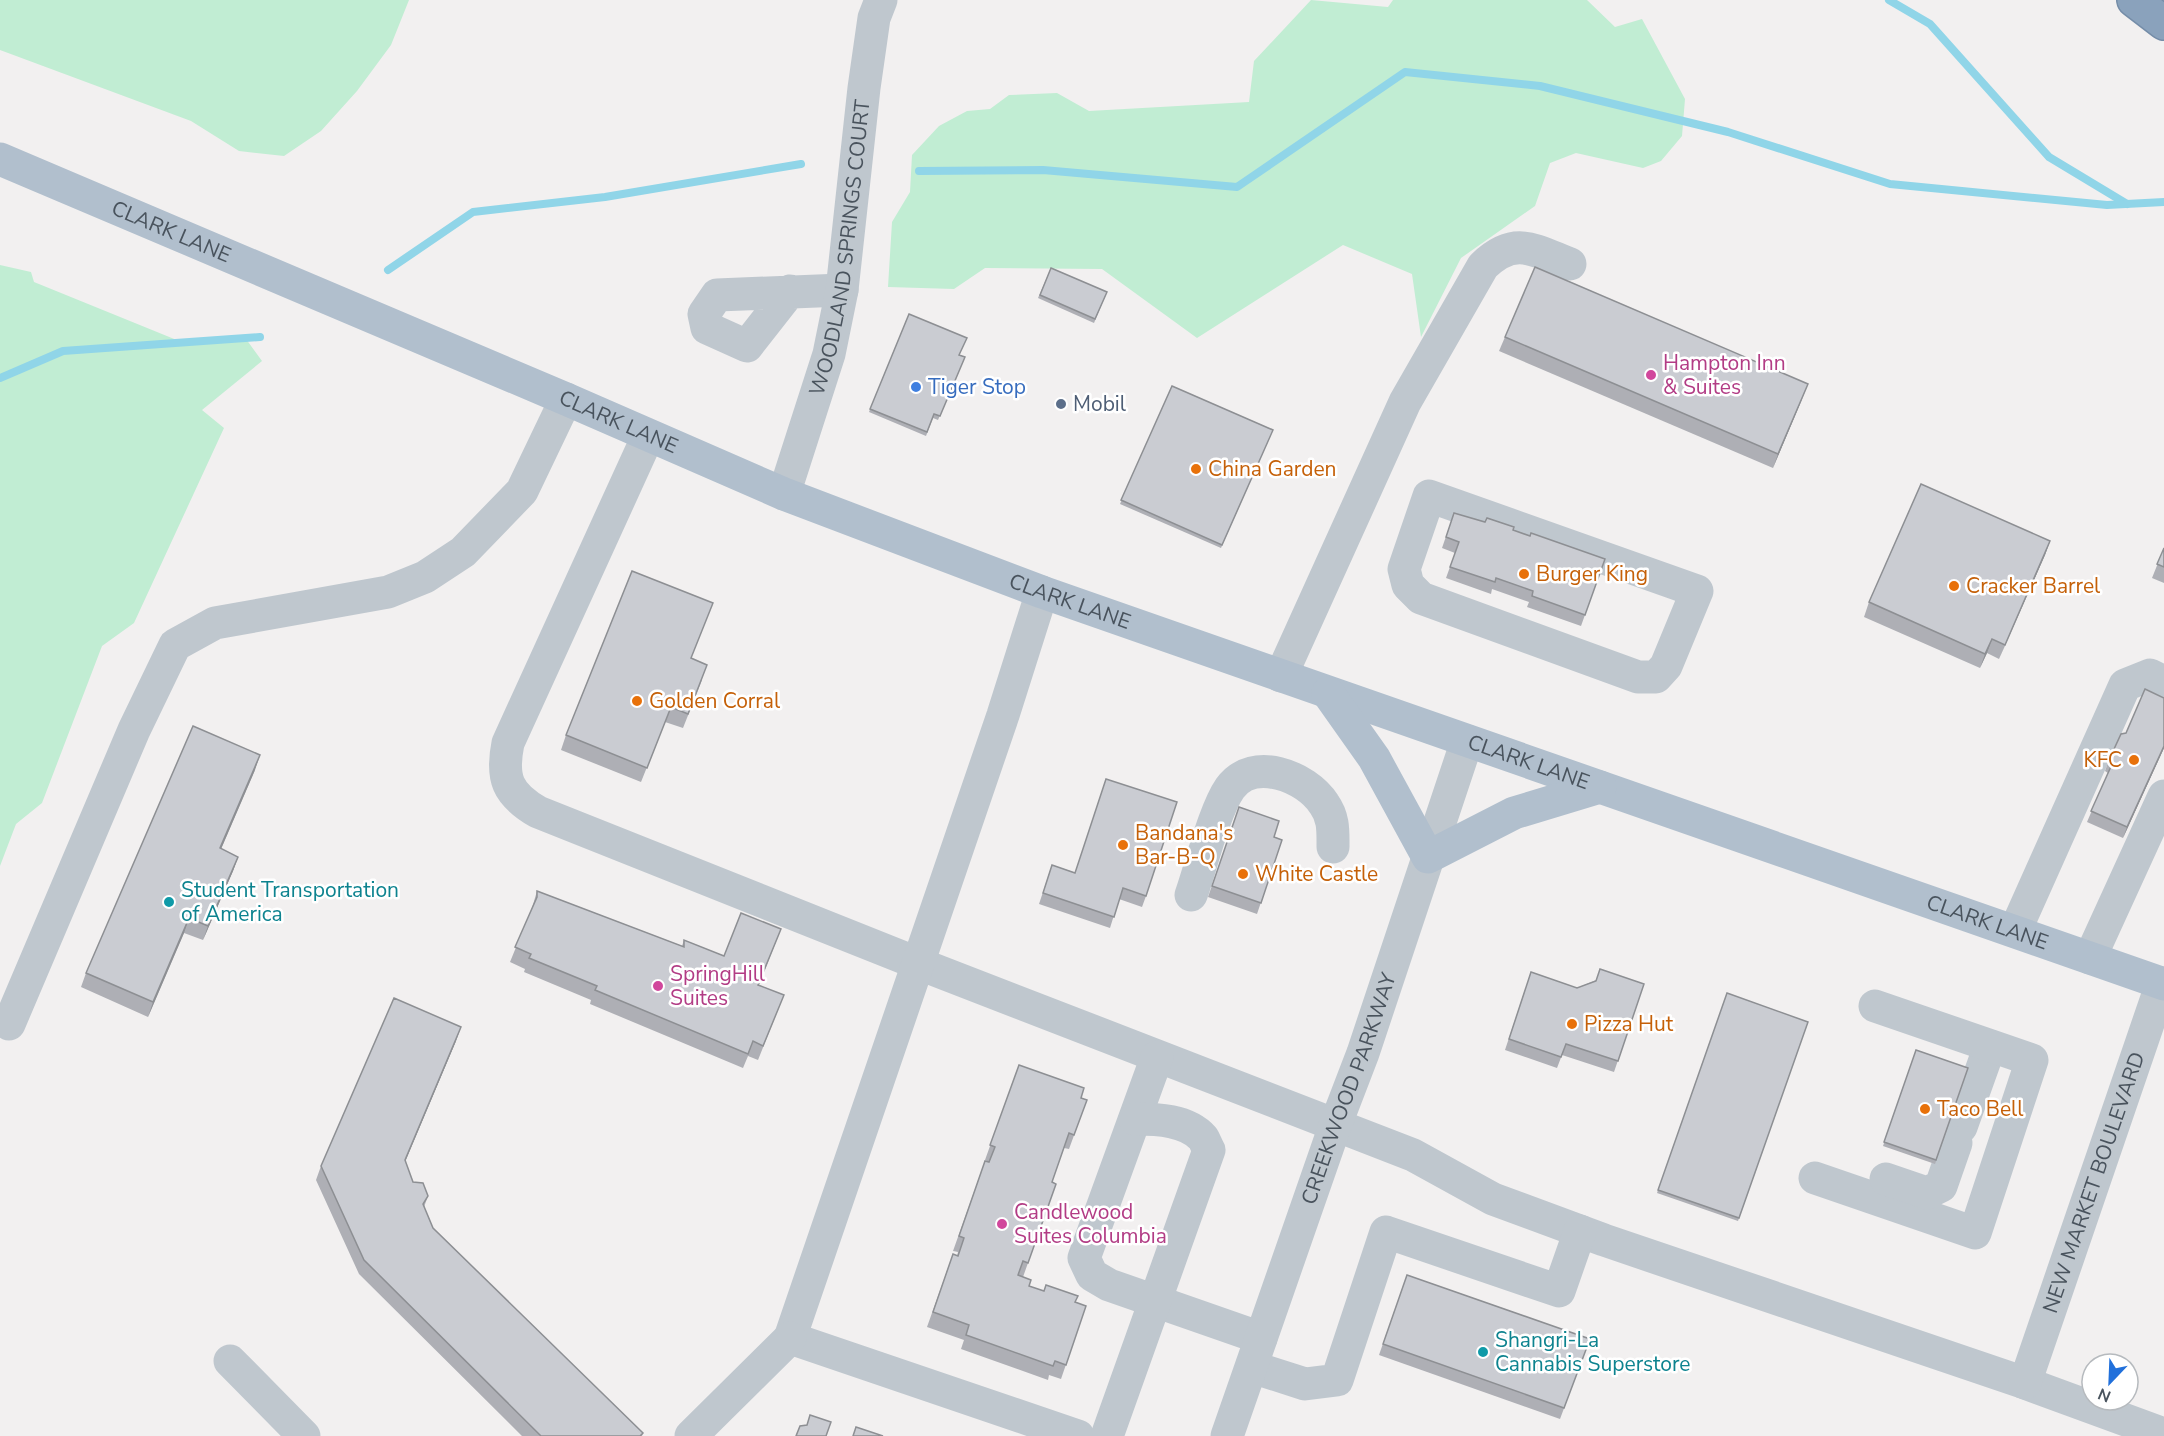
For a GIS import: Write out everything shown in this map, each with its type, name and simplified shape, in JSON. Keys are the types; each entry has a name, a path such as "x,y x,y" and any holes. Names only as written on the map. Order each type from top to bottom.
{"highway":[{"path":"2134,0 2164,23"}],"main road":[{"name":"CLARK LANE","path":"0,159 784,494 1042,592 2163,983"},
{"path":"1328,693 1374,758 1428,857 1514,813 1600,787"}],"street":[{"name":"WOODLAND SPRINGS COURT","path":"784,494 829,354 842,290 864,88 874,18 881,0"},
{"path":"1281,676 1405,402 1483,266 1496,254 1510,247 1527,248 1570,264"},
{"path":"790,291 842,290"},
{"path":"9,1024 134,730 175,645 215,623 388,592 425,577 463,552 522,490 566,399"},
{"path":"648,436 508,743 504,762 507,782 520,802 538,812 917,963 1413,1155 1493,1199 1775,1300 2025,1383 2164,1434"},
{"path":"1429,496 1697,591 1666,666 1656,677 1638,677 1507,628 1421,598 1408,585 1404,569 1429,496"},
{"path":"690,1436 790,1338 999,726 1042,592"},
{"path":"2015,931 2125,685 2150,675 2164,681"},
{"name":"CREEKWOOD PARKWAY","path":"1227,1436 1335,1126 1363,1053 1467,741"},
{"path":"1191,896 1219,811 1230,788 1241,777 1261,771 1288,777 1310,787 1324,803 1334,823 1333,847"},
{"path":"2090,958 2164,796"},
{"name":"NEW MARKET BOULEVARD","path":"2025,1383 2163,983"},
{"path":"1875,1006 2032,1060 1975,1233 1819,1167 1927,1193 1941,1185 1990,1046"},
{"path":"1157,1057 1084,1257 1092,1275 1109,1285 1156,1301 1257,1352 1305,1384 1337,1380 1386,1232 1559,1291 1580,1231"},
{"path":"1107,1436 1209,1150 1203,1137 1182,1125 1162,1119 1136,1119"},
{"path":"790,1338 1078,1436"},
{"path":"230,1361 304,1436"}],"green space":[{"path":"0,0 409,0 391,45 357,91 321,131 284,156 239,151 191,121 0,50"},
{"path":"1311,0 1388,7 1393,0 1587,0 1615,27 1642,19 1685,99 1682,136 1661,161 1643,168 1576,153 1550,163 1535,206 1461,258 1421,337 1412,274 1343,245 1197,338 1102,269 985,268 954,289 888,287 892,222 910,192 912,155 939,126 967,111 990,109 1009,95 1057,93 1089,111 1249,102 1254,61"},
{"path":"0,265 31,272 34,282 189,345 246,339 262,361 202,410 224,428 134,623 102,646 42,803 16,824 0,866"}],"building":[{"name":"Hampton Inn & Suites","path":"1535,267 1808,384 1778,454 1505,337"},
{"path":"1051,268 1107,292 1095,319 1040,295"},
{"name":"Tiger Stop","path":"909,314 967,338 959,355 965,357 940,416 934,414 927,432 870,409"},
{"name":"China Garden","path":"1172,386 1273,430 1222,545 1121,500"},
{"name":"Cracker Barrel","path":"1921,484 2050,541 2005,645 1992,639 1985,654 1869,602"},
{"name":"Burger King","path":"1454,513 1485,522 1487,518 1514,527 1513,530 1530,536 1531,533 1605,559 1585,615 1532,596 1533,591 1496,578 1495,582 1450,567 1459,542 1446,537"},
{"path":"2164,548 2164,567 2157,564"},
{"name":"Golden Corral","path":"632,571 713,603 691,658 707,665 688,714 671,707 647,768 566,735"},
{"name":"KFC","path":"2145,689 2164,698 2164,746 2127,827 2091,811 2113,762 2109,760 2121,734 2126,733"},
{"name":"Student Transportation of America","path":"193,726 260,755 220,848 238,857 208,926 189,918 153,1002 86,973"},
{"name":"Bandana's Bar-B-Q","path":"1106,779 1177,802 1146,896 1123,888 1114,917 1043,893 1052,865 1075,873"},
{"name":"White Castle","path":"1239,807 1279,821 1274,837 1282,840 1261,903 1212,886"},
{"name":"SpringHill Suites","path":"537,891 684,947 684,940 724,956 741,913 781,929 758,985 784,995 763,1046 753,1041 748,1054 595,990 597,986 529,958 531,954 515,947 537,897"},
{"name":"Pizza Hut","path":"1600,969 1644,984 1618,1061 1566,1044 1561,1057 1509,1039 1531,972 1577,988 1596,981"},
{"path":"1727,993 1808,1022 1739,1218 1658,1190"},
{"path":"394,998 461,1027 405,1160 413,1182 423,1183 428,1196 423,1204 433,1228 643,1433 640,1436 541,1436 364,1260 321,1166"},
{"name":"Taco Bell","path":"1916,1050 1968,1068 1936,1160 1884,1142"},
{"name":"Candlewood Suites Columbia","path":"1019,1065 1084,1088 1081,1098 1087,1100 1074,1135 1069,1133 1052,1182 1056,1184 1028,1263 1023,1261 1018,1275 1031,1280 1029,1286 1044,1291 1046,1285 1078,1296 1075,1302 1086,1306 1066,1365 1055,1361 1053,1366 966,1335 969,1325 933,1312 953,1254 958,1256 964,1238 959,1236 985,1161 989,1162 995,1147 990,1145"},
{"name":"Shangri-La Cannabis Superstore","path":"1407,1275 1590,1339 1564,1408 1383,1344"},
{"path":"810,1415 831,1422 826,1436 796,1436 800,1426 807,1425"},
{"path":"856,1427 883,1436 853,1436"}],"waterway":[{"path":"1889,0 1930,24 2049,157 2127,204"},
{"path":"919,171 1043,170 1237,187 1405,72 1540,86 1728,132 1890,184 2107,205 2164,202"},
{"path":"388,270 473,212 605,197 801,164"},
{"path":"0,378 63,351 260,337"}],"place":[{"name":"Hampton Inn & Suites","path":"1651,375"},
{"name":"Tiger Stop","path":"916,387"},
{"name":"Mobil","path":"1061,404"},
{"name":"China Garden","path":"1196,469"},
{"name":"Burger King","path":"1524,574"},
{"name":"Cracker Barrel","path":"1954,586"},
{"name":"Golden Corral","path":"637,701"},
{"name":"KFC","path":"2134,760"},
{"name":"Bandana's Bar-B-Q","path":"1123,845"},
{"name":"White Castle","path":"1243,874"},
{"name":"Student Transportation of America","path":"169,902"},
{"name":"SpringHill Suites","path":"658,986"},
{"name":"Pizza Hut","path":"1572,1024"},
{"name":"Taco Bell","path":"1925,1109"},
{"name":"Candlewood Suites Columbia","path":"1002,1224"},
{"name":"Shangri-La Cannabis Superstore","path":"1483,1352"}]}
